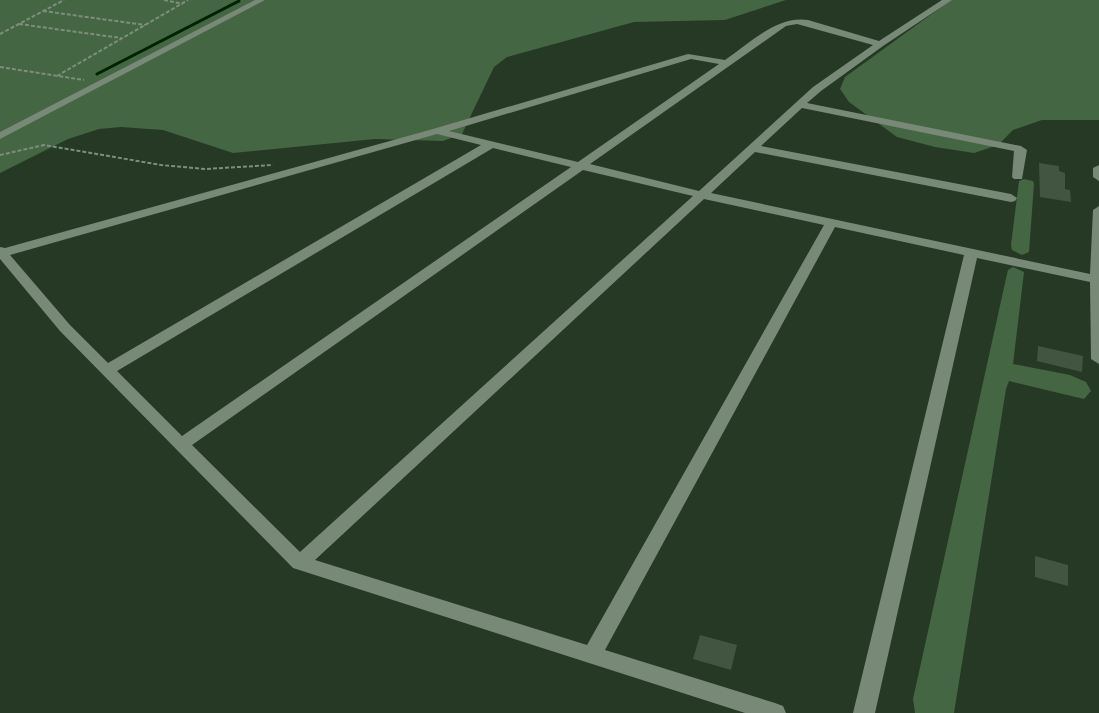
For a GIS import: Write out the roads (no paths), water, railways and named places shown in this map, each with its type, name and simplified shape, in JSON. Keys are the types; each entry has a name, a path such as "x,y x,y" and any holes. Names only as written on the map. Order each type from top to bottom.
{"lane":[{"path":"0,136 261,0"},
{"path":"300,562 800,105 837,73 948,0"},
{"path":"182,444 783,24 797,21 879,44"},
{"path":"727,63 691,56 437,131 2,252 65,328 300,562 774,713"},
{"path":"800,105 1017,148 1021,150 1018,177"},
{"path":"437,131 702,195 1098,280"},
{"path":"107,370 491,144"},
{"path":"754,148 1011,198"},
{"path":"1099,168 1099,177"},
{"path":"1099,210 1099,359"},
{"path":"592,655 831,223"},
{"path":"864,713 971,253"}],"waterway":[{"path":"97,74 239,1"}]}
